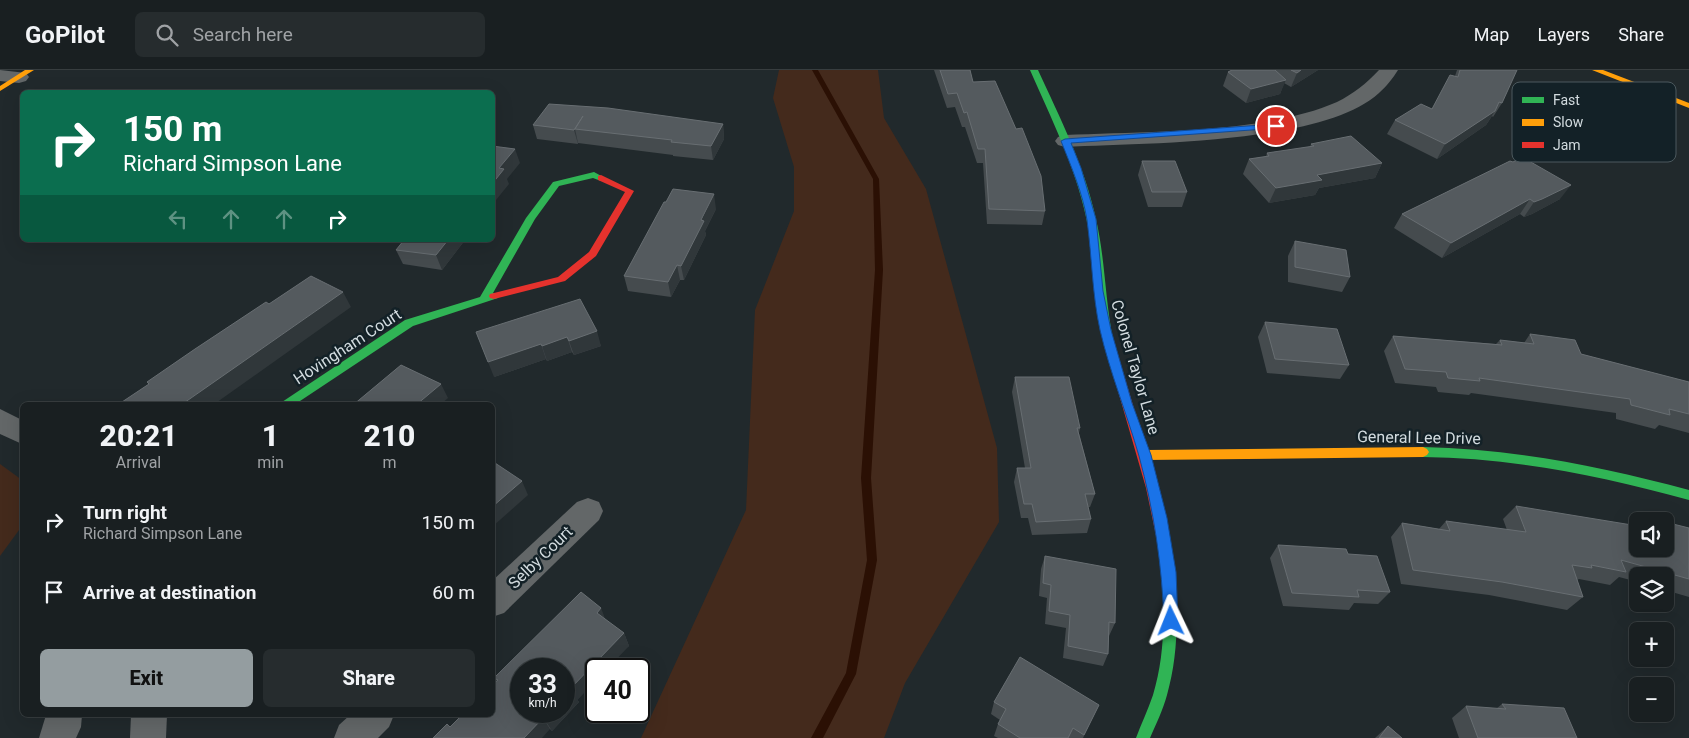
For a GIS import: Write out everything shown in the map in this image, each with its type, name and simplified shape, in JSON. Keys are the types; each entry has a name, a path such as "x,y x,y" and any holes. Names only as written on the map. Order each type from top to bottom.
{"street":[{"name":"Colonel Taylor Lane","path":"1034,70 1076,168 1091,219 1098,291 1106,330 1126,403 1145,455 1160,518 1169,572 1171,621 1162,687 1144,738"},
{"path":"1065,141 1276,126 1334,110 1370,90 1389,70"},
{"path":"1596,70 1627,82"},
{"path":"0,75 25,74"},
{"path":"0,89 25,74"},
{"path":"1676,101 1689,106"},
{"name":"Hovingham Court","path":"290,402 409,323 484,299 561,279 593,254 630,191 594,176 556,184 532,218 484,299"},
{"path":"0,420 20,432"},
{"name":"General Lee Drive","path":"1145,455 1452,452 1506,455 1555,462 1620,475 1689,495"},
{"name":"Selby Court","path":"495,600 588,511"},
{"path":"57,738 64,727 64,717"},
{"path":"148,738 149,717"},
{"path":"352,738 374,717"}],"shaded area":[{"path":"779,70 878,70 884,118 926,189 997,448 999,522 905,683 884,738 641,738 648,723 650,723 650,718 746,510 755,310 794,211 794,167 773,98"},
{"path":"0,464 20,479 20,529 0,556"}],"building":[{"path":"940,70 970,70 973,82 995,81 1016,129 1022,128 1041,176 1045,211 989,209 985,149 978,149 967,112 964,113 957,93 948,94"},
{"path":"1232,70 1275,70 1286,80 1251,89 1228,72"},
{"path":"1460,70 1517,70 1502,103 1499,102 1495,111 1445,144 1395,120 1421,104 1432,109 1450,75 1458,77"},
{"path":"549,104 608,108 723,124 711,146 575,129 583,116 574,130 533,125"},
{"path":"1351,136 1382,163 1317,175 1322,180 1276,188 1249,159 1269,156 1267,153 1314,146 1311,144"},
{"path":"495,146 515,149 499,168 504,169 495,180"},
{"path":"1142,161 1175,161 1187,192 1152,192"},
{"path":"1510,161 1531,162 1571,185 1534,202 1530,199 1451,243 1402,214"},
{"path":"673,189 714,194 701,220 704,221 681,266 677,265 668,282 624,276 664,202 666,202"},
{"path":"1295,241 1346,250 1350,277 1295,267"},
{"path":"402,242 446,242 436,255 396,250"},
{"path":"311,276 343,292 185,402 122,402 195,349 266,302 269,304"},
{"path":"580,299 597,331 569,341 567,337 542,346 541,344 488,362 476,332"},
{"path":"1265,322 1337,329 1349,365 1275,359"},
{"path":"1530,334 1575,340 1581,354 1689,382 1689,414 1669,409 1670,415 1631,405 1630,399 1479,378 1480,381 1448,378 1446,372 1405,369 1393,336 1502,345 1500,340 1534,344"},
{"path":"401,365 441,384 420,402 357,402"},
{"path":"1015,377 1069,377 1080,428 1077,428 1095,494 1085,494 1091,519 1036,522 1032,504 1024,504 1017,468 1031,468"},
{"path":"495,463 522,481 495,504"},
{"path":"1516,506 1629,525 1629,557 1674,557 1674,524 1689,528 1689,579 1674,575 1674,567 1646,567 1621,560 1626,572 1591,565 1592,568 1572,565 1583,597 1502,582 1413,570 1402,523 1450,531 1446,521 1526,532"},
{"path":"1278,545 1346,549 1348,554 1377,556 1390,592 1357,590 1359,597 1292,593"},
{"path":"1045,556 1116,569 1115,623 1109,622 1108,654 1068,646 1070,615 1049,611 1051,585 1043,583"},
{"path":"581,592 601,608 597,613 624,633 600,658 585,658 585,673 575,684 575,658 514,658"},
{"path":"1020,657 1099,705 1084,735 1073,728 1068,738 1020,738 998,724 1006,709 994,702"},
{"path":"510,662 510,723 538,723 524,738 433,738 447,724 450,727 460,717 495,717 495,682 498,680 495,678"},
{"path":"1502,704 1564,708 1577,738 1478,738 1466,706 1506,709"},
{"path":"1388,726 1402,738 1379,738"}],"waterway":[{"path":"815,70 876,179 879,270 866,478 872,560 851,674 817,738"}],"traffic: fast":[{"path":"1034,70 1066,142 1086,198 1094,232 1102,309 1108,339"},
{"path":"484,299 531,218 556,184 594,175 601,178"},
{"path":"290,402 409,323 494,296"},
{"path":"1423,452 1491,455 1558,464 1590,470 1689,495"},
{"path":"1143,738 1160,694 1166,670 1170,634 1170,598 1164,545"}],"traffic: slow":[{"path":"0,89 30,70"},
{"path":"1596,70 1627,82"},
{"path":"1676,101 1689,106"},
{"path":"1145,455 1423,452"}],"traffic: jam":[{"path":"494,296 561,279 593,254 630,191 601,178"},
{"path":"1108,339 1152,488 1164,545"}],"route":[{"path":"1171,621 1169,572 1160,518 1145,455 1126,403 1106,330 1098,291 1091,219 1076,168 1065,141 1188,134 1276,126"}]}
